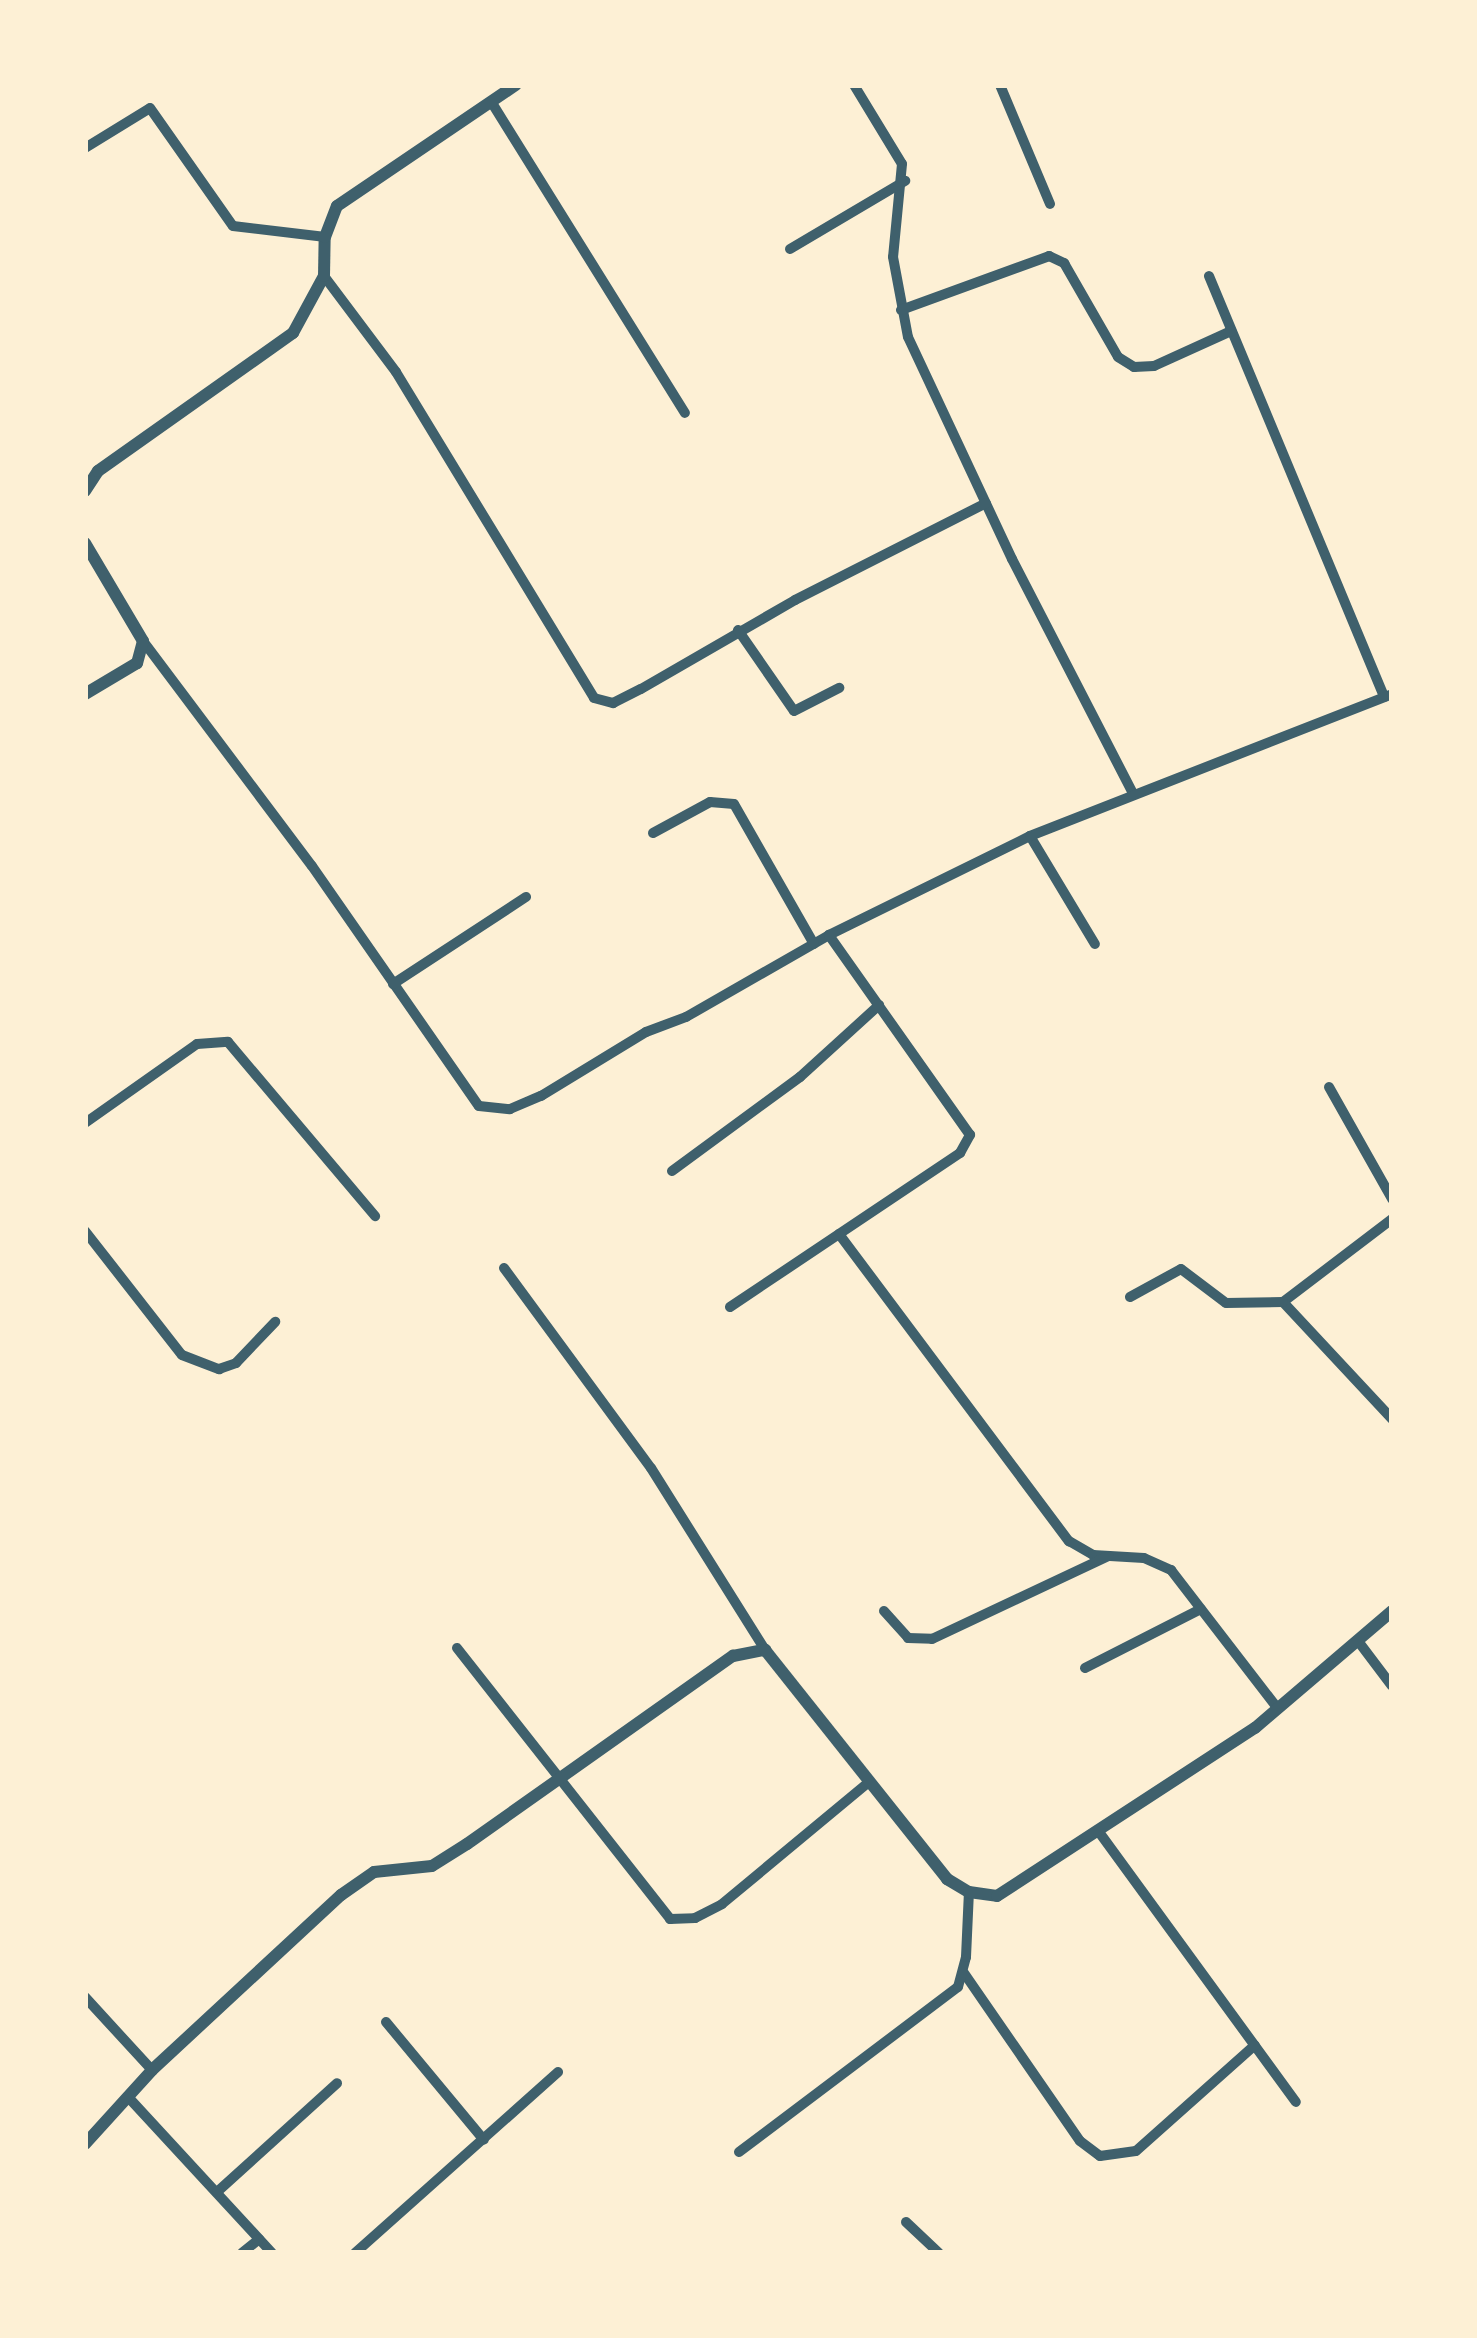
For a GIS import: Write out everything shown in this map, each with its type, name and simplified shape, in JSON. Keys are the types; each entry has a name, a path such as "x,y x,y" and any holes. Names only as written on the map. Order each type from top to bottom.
{"street":[{"path":"85,491 98,471 294,333 324,276 325,237 337,206 516,85"},
{"path":"854,85 902,164 906,181 893,257 901,310 986,503 1134,793"},
{"path":"1000,85 1050,204"},
{"path":"492,103 685,413"},
{"path":"85,148 150,108 233,226 325,237"},
{"path":"790,250 906,181"},
{"path":"901,310 1049,256 1064,263 1118,357 1134,368 1154,366 1232,332"},
{"path":"324,276 396,372 594,698 613,703 738,630 986,503"},
{"path":"85,543 143,641 393,984 468,1094 479,1106 510,1109 814,944 1030,836 1388,696 1210,276"},
{"path":"738,630 794,711 839,688"},
{"path":"85,694 137,663 143,641"},
{"path":"653,833 710,802 734,804 814,944"},
{"path":"1030,836 1095,944"},
{"path":"393,984 526,897"},
{"path":"730,1307 960,1153 970,1135 830,936"},
{"path":"672,1171 800,1077 879,1004"},
{"path":"85,1122 197,1044 228,1042 375,1216"},
{"path":"1329,1087 1392,1199"},
{"path":"1130,1298 1182,1269 1226,1303 1282,1302 1392,1218"},
{"path":"85,1231 182,1355 219,1368 236,1363 275,1322"},
{"path":"839,1234 1070,1541 1093,1555 1158,1561 1278,1708"},
{"path":"504,1268 651,1468 765,1650 946,1879 969,1892 997,1896 1099,1832 1278,1708 1392,1611"},
{"path":"1282,1302 1392,1419"},
{"path":"884,1611 908,1638 932,1639 1110,1556"},
{"path":"1085,1668 1200,1609"},
{"path":"1358,1641 1392,1686"},
{"path":"457,1648 670,1919 695,1918 722,1904 868,1782"},
{"path":"85,2144 152,2070 340,1894 374,1872 432,1866 708,1670 732,1656 765,1650"},
{"path":"1099,1832 1296,2102"},
{"path":"739,2152 949,1996 964,1973 969,1892"},
{"path":"964,1973 1080,2141 1100,2156 1136,2151 1254,2045"},
{"path":"85,1996 152,2070"},
{"path":"386,2022 484,2140"},
{"path":"355,2253 558,2072"},
{"path":"217,2192 337,2083"},
{"path":"129,2098 272,2253"},
{"path":"906,2222 939,2253"},
{"path":"242,2253 259,2238"}]}
